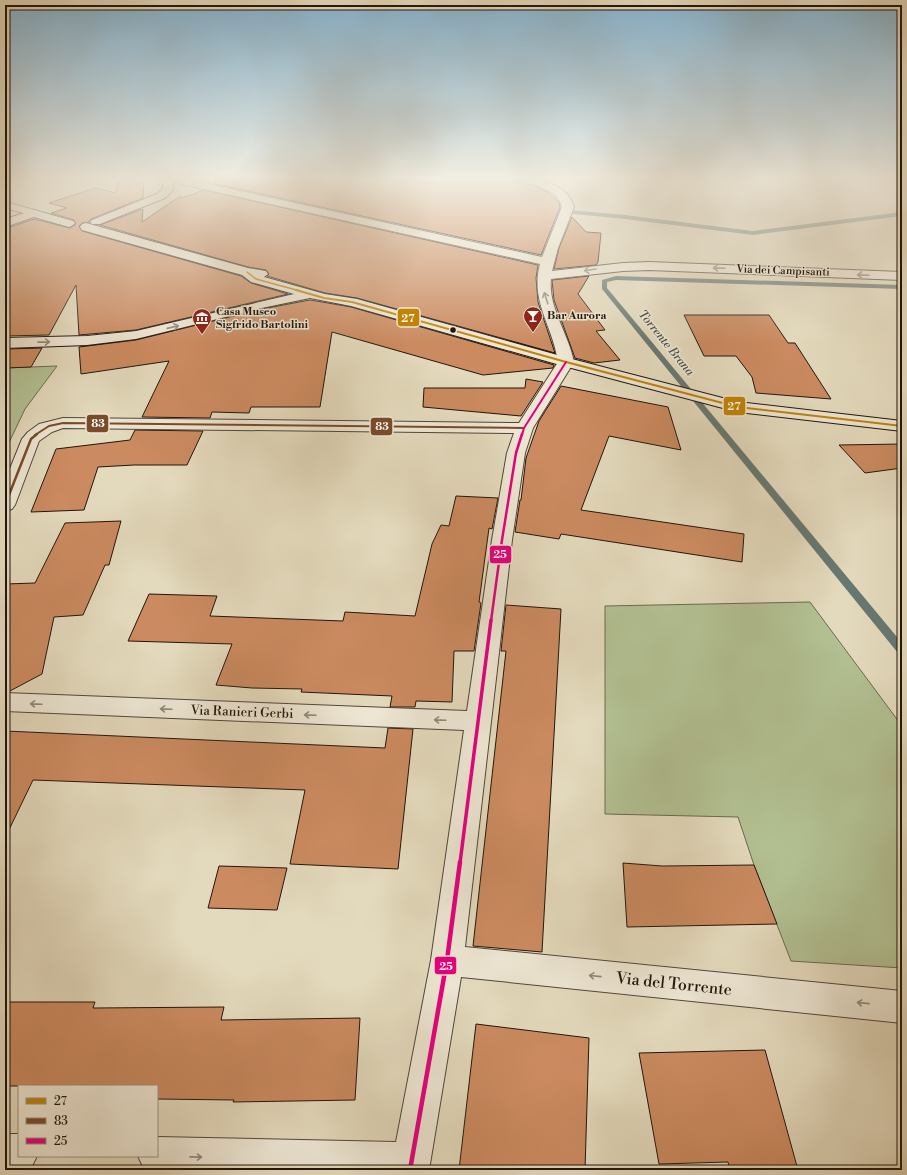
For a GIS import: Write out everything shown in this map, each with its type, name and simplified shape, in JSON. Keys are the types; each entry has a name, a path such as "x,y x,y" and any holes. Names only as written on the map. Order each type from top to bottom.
{"street":[{"path":"127,235 247,272 265,274 334,294 352,302"},
{"name":"Via dei Campisanti","path":"403,235 546,268 576,272 628,266 650,266 902,276"},
{"path":"158,1156 411,1165 447,960 502,540 516,453 524,428 566,362 563,342 544,292 546,268 558,235"},
{"path":"247,272 256,279 313,295 352,302 566,362 738,407 902,426"},
{"path":"5,343 85,341 130,336 175,327 273,301 313,295"},
{"path":"5,505 32,439 46,427 63,423 524,428"},
{"name":"Via Ranieri Gerbi","path":"5,702 479,721"},
{"name":"Via del Torrente","path":"447,960 902,1007"},
{"path":"5,1153 18,1153"}],"green space":[{"path":"57,366 25,409 5,451 5,368"},
{"path":"810,602 902,726 902,968 791,961 754,865 738,817 605,814 605,606"}],"building":[{"path":"5,235 96,235 241,276 251,283 288,294 136,330 79,335 76,285 49,335 5,336"},
{"path":"135,235 404,235 538,265 536,278 538,302 555,353 357,298 325,293 267,276 269,274 266,270 248,267"},
{"path":"448,235 549,235 541,255"},
{"path":"565,235 601,235 598,262 596,265 554,269 559,248"},
{"path":"589,276 578,294 605,330 596,331 620,360 594,363 575,358 554,300 552,280"},
{"path":"310,300 351,307 554,365 553,368 483,375 332,332 320,407 251,407 249,413 212,412 210,418 142,417 169,361 81,374 79,347 136,340 262,309"},
{"path":"684,315 769,315 788,343 795,343 831,399 756,393 752,377 736,356 704,356"},
{"path":"42,348 31,367 5,368 5,349"},
{"path":"526,379 543,382 521,416 423,407 424,388 525,388"},
{"path":"561,386 668,407 681,450 609,436 581,510 744,534 742,562 561,534 559,539 515,532 521,500 526,458 539,421"},
{"path":"135,430 203,431 187,465 98,467 84,510 31,512 56,449 130,440"},
{"path":"902,444 902,468 865,473 839,445"},
{"path":"456,496 498,498 492,529 489,528 474,651 454,651 452,702 416,701 415,707 390,707 392,696 301,692 302,689 252,688 216,685 232,644 128,641 149,594 217,596 210,616 343,621 345,612 415,616 432,544 441,525 449,526"},
{"path":"121,521 109,565 105,565 83,615 54,617 42,674 8,692 5,692 5,584 35,583 65,523"},
{"path":"506,605 561,609 542,952 473,946 506,651 501,651"},
{"path":"388,728 413,729 398,869 290,864 305,790 33,780 5,838 5,731 385,748"},
{"path":"623,863 662,866 754,865 777,924 627,927"},
{"path":"219,866 287,868 277,910 208,908"},
{"path":"10,1002 95,1002 93,1008 224,1007 221,1020 360,1018 355,1100 233,1102 234,1100 158,1099 158,1085 5,1086 5,1014"},
{"path":"476,1024 589,1038 585,1170 459,1170"},
{"path":"765,1050 798,1170 730,1170 728,1162 659,1164 639,1053"}],"waterway":[{"name":"Torrente Brana","path":"902,287 616,278 604,281 604,288 902,650"}],"transit line":[{"name":"27","path":"247,272 256,279 324,298 352,302 566,362 738,407 902,426"},
{"name":"25","path":"410,1170 447,960 502,540 516,453 524,428 566,362"},
{"name":"83","path":"5,505 31,439 46,428 63,423 524,428"}],"place":[{"name":"Bar Aurora","path":"533,333"},
{"name":"Casa Museo Sigfrido Bartolini","path":"202,335"}]}
